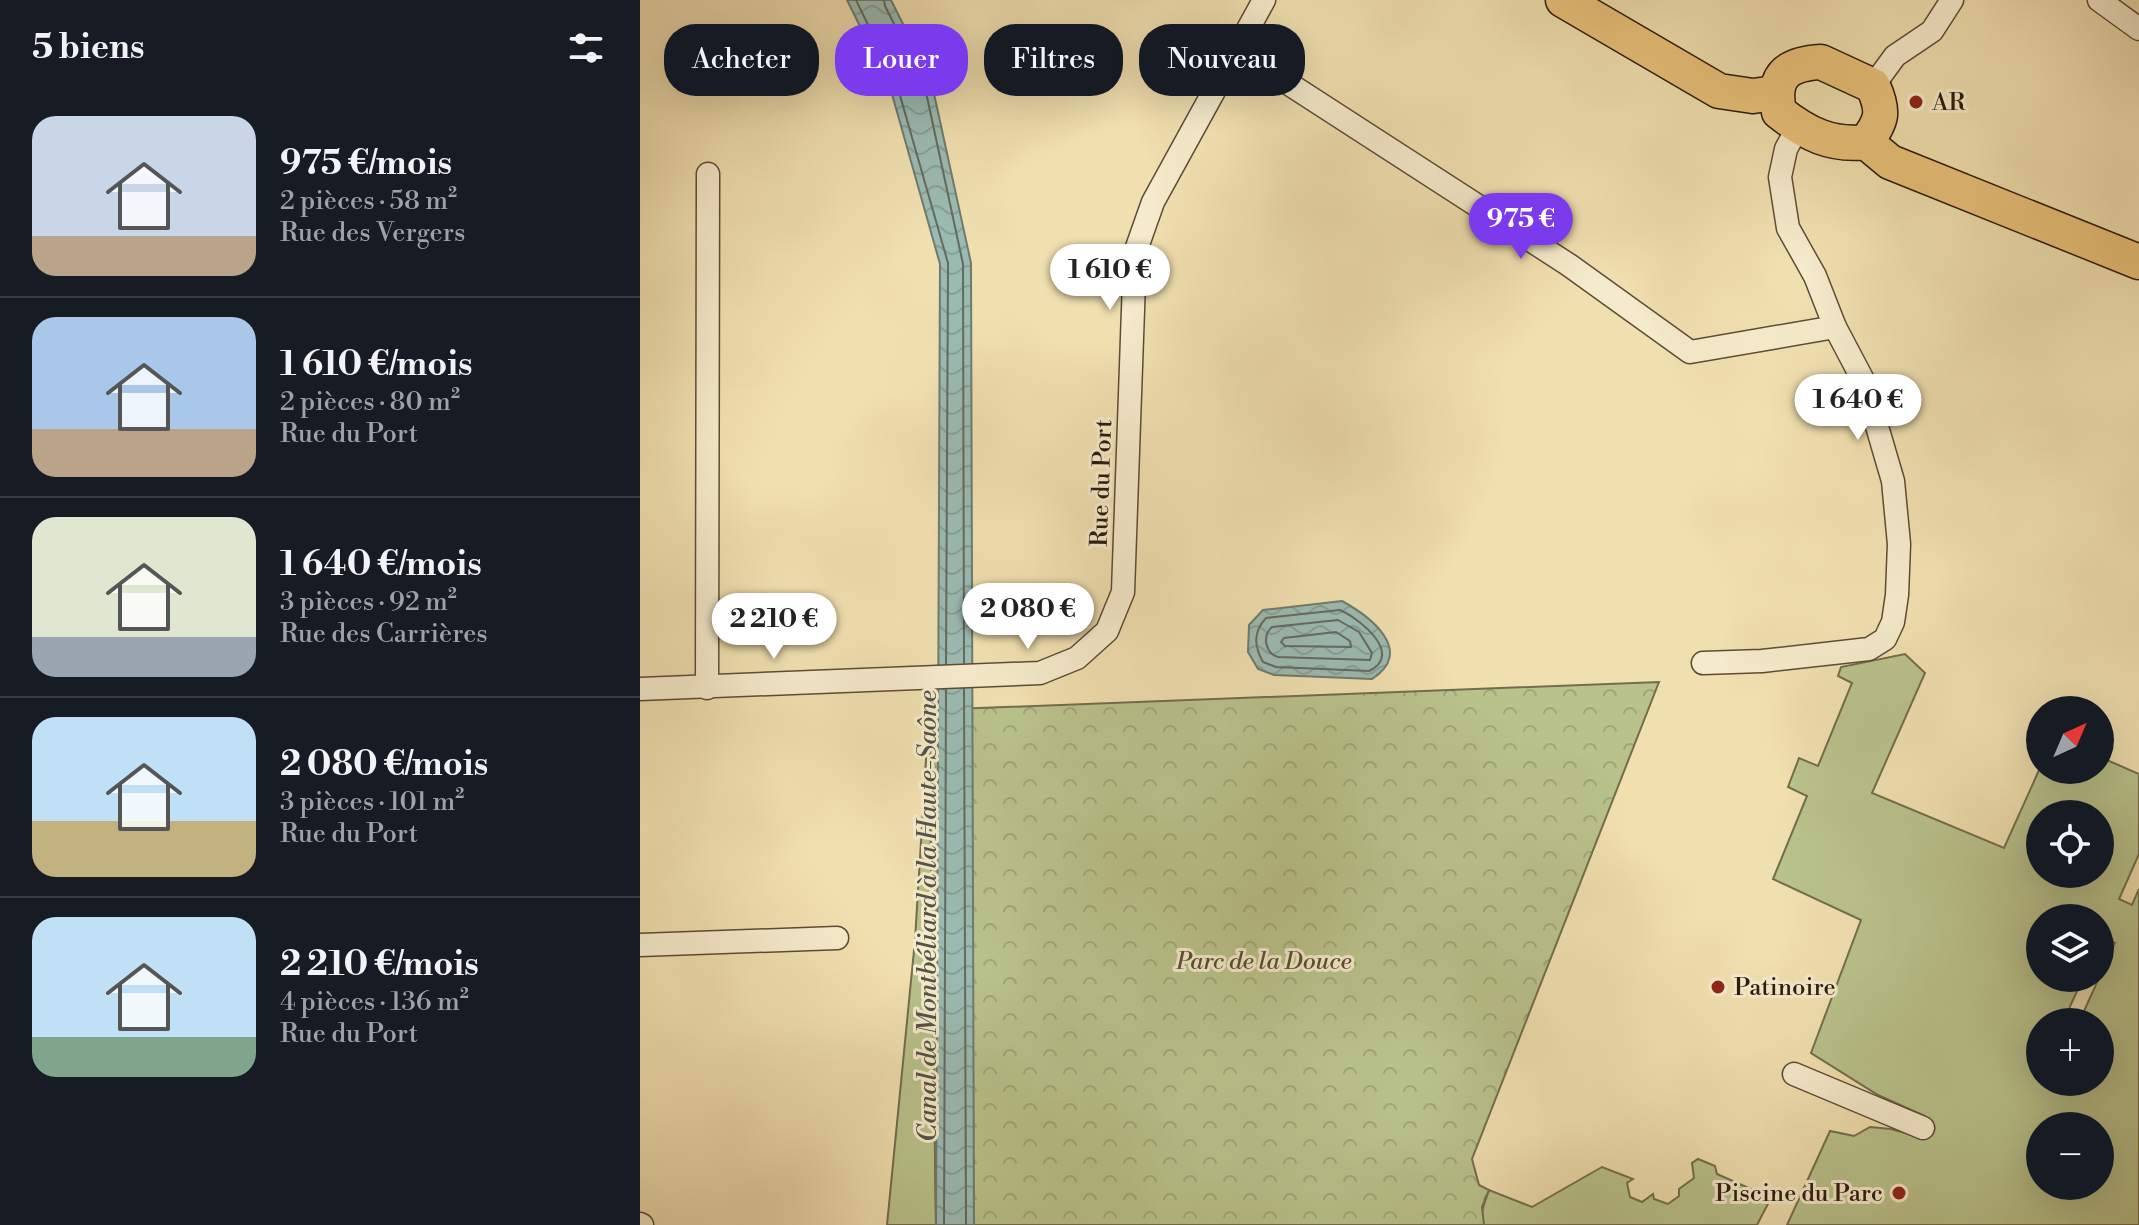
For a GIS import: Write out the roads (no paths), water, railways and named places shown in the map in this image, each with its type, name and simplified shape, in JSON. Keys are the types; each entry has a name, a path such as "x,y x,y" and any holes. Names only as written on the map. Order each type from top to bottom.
{"main road":[{"path":"1563,0 1719,91 1753,96 1775,93"},
{"path":"1866,142 1879,124 1881,104 1873,86 1821,62 1800,63 1781,75 1775,93 1779,112 1798,127 1842,144 1866,142 1890,162 2139,262"}],"street":[{"name":"Rue du Port","path":"1250,24 1264,0"},
{"path":"1873,86 1895,56 1932,31 1952,0"},
{"path":"2099,0 2139,29"},
{"path":"1305,94 1569,265 1690,352 1835,327"},
{"name":"Rue du Port","path":"640,689 1040,673 1077,658 1107,631 1123,592 1135,253 1153,202 1210,96"},
{"path":"1703,663 1762,661 1869,649 1885,639 1893,622 1899,544 1893,481 1864,382 1835,327 1815,276 1788,228 1780,177 1786,149 1798,127"},
{"path":"707,688 708,174"},
{"path":"640,945 837,938"},
{"path":"1794,1074 1923,1128"}],"water":[{"path":"847,0 891,0 903,24 859,24"},
{"path":"893,96 934,96 971,263 974,1225 936,1225 940,264"},
{"path":"1342,601 1376,625 1389,646 1390,657 1372,679 1274,675 1258,669 1248,652 1249,625 1263,610"}],"place":[{"name":"AR","path":"1916,102"},
{"name":"Patinoire","path":"1718,987"},
{"name":"Piscine du Parc","path":"1899,1193"}],"water label":[{"name":"Canal de Montbéliard à la Haute-Saône","path":"927,916"}],"park label":[{"name":"Parc de la Douce","path":"1264,961"}]}
